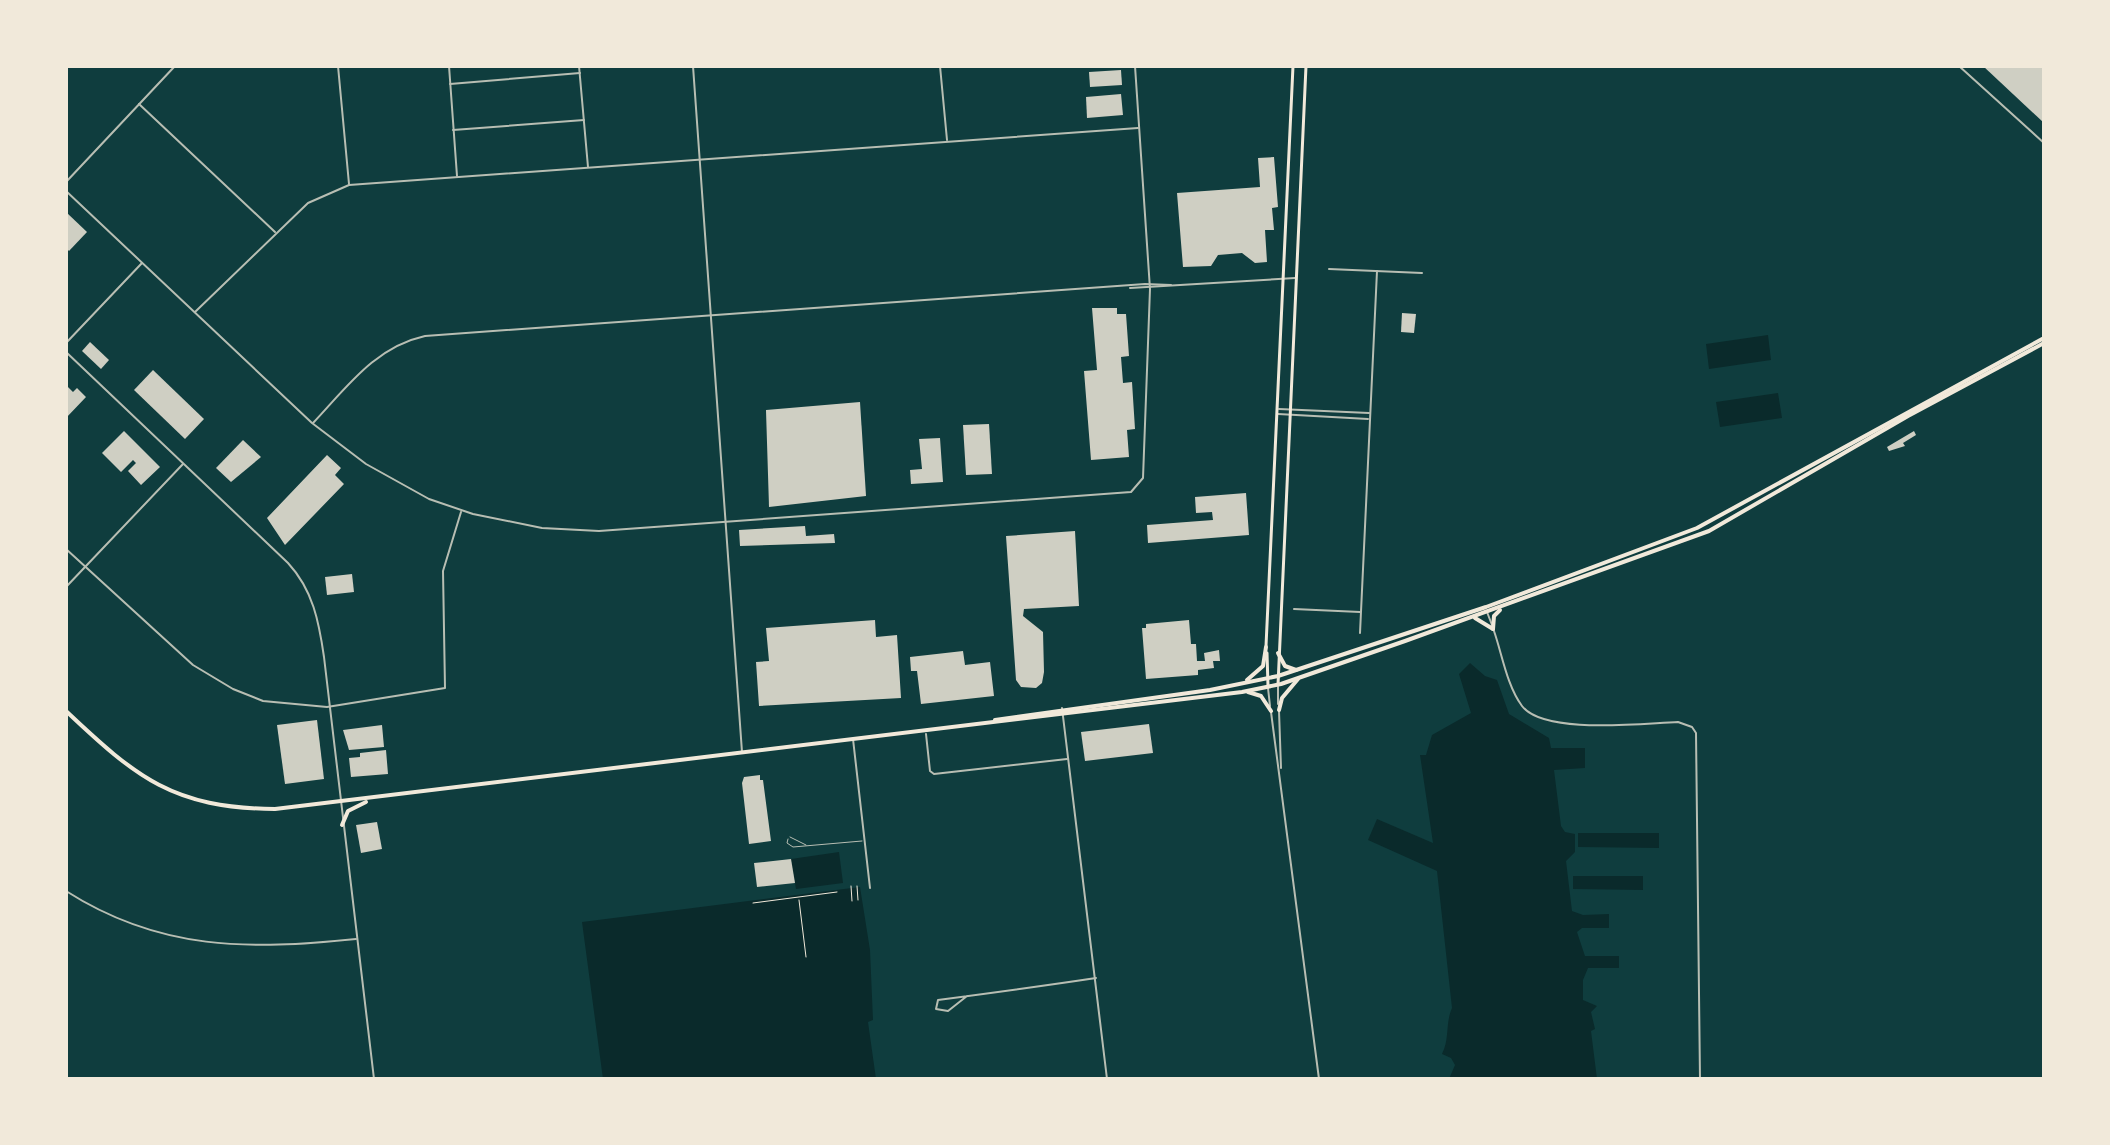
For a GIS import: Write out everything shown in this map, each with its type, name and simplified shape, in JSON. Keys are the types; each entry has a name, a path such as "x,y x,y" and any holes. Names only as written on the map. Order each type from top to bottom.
{"main road":[{"path":"1268,687 1266,647 1293,66"},
{"path":"1278,685 1306,66"},
{"path":"1062,711 1241,683 1303,670 1456,616 1505,606 1709,531 2044,340"},
{"path":"66,711 137,774 185,797 243,809 339,803 1062,711 1242,692 1278,685 1472,618 1697,528 2044,340"},
{"path":"1472,618 1493,629 1494,616 1505,606"},
{"path":"1241,683 1261,669 1266,647"},
{"path":"1278,653 1285,666 1303,670"},
{"path":"1279,710 1282,698 1299,678"},
{"path":"1242,692 1261,696 1271,711"},
{"path":"342,825 352,808 372,799"}],"street":[{"path":"66,182 175,66"},
{"path":"338,66 349,185"},
{"path":"449,66 457,177"},
{"path":"579,66 588,168"},
{"path":"693,66 742,753"},
{"path":"940,66 947,141"},
{"path":"66,191 312,423 387,477 461,511 542,528 599,531 1131,492 1143,478 1150,289 1135,66"},
{"path":"1959,66 2044,142"},
{"path":"450,84 580,73"},
{"path":"139,104 275,232"},
{"path":"453,130 584,120"},
{"path":"195,312 308,203 349,185 1140,128"},
{"path":"66,343 143,263"},
{"path":"1329,269 1422,273"},
{"path":"1360,633 1377,271"},
{"path":"312,423 380,354 407,340 434,335 1150,284 1296,278"},
{"path":"1129,287 1150,289 1171,285"},
{"path":"66,352 302,579 312,598 321,639 374,1079"},
{"path":"1277,412 1370,413"},
{"path":"1290,412 1370,419"},
{"path":"66,587 184,463"},
{"path":"66,549 174,649 218,681 268,702 327,707 445,688 443,571 461,511"},
{"path":"1294,609 1361,612"},
{"path":"1487,610 1515,693 1523,708 1536,717 1559,723 1678,722 1692,727 1696,733 1700,1079"},
{"path":"1278,685 1281,778"},
{"path":"1268,687 1319,1079"},
{"path":"1062,711 1107,1079"},
{"path":"925,729 930,771 935,774 1068,759"},
{"path":"853,738 870,888"},
{"path":"66,891 132,925 212,945 245,947 357,939"},
{"path":"967,996 948,1011 936,1009 938,1000 1096,978"}],"lane":[{"path":"808,847 796,838 787,840 790,846 808,847 864,841"}],"path":[{"path":"851,886 852,901"},
{"path":"857,886 858,900"},
{"path":"753,903 837,892"},
{"path":"798,893 806,957"}],"water":[{"path":"1768,335 1771,360 1709,369 1706,344"},
{"path":"1778,393 1782,418 1720,427 1716,402"},
{"path":"1470,663 1485,676 1497,680 1509,714 1549,738 1551,748 1585,748 1585,768 1554,770 1561,826 1565,832 1575,834 1575,852 1566,861 1572,911 1583,915 1609,914 1609,928 1582,928 1577,932 1585,956 1619,956 1619,968 1588,968 1583,980 1583,1000 1597,1006 1591,1012 1595,1029 1591,1031 1597,1079 1449,1079 1455,1065 1451,1058 1442,1054 1452,1008 1437,871 1368,840 1377,819 1433,843 1420,755 1426,755 1432,735 1471,713 1459,674"},
{"path":"1578,833 1659,833 1659,848 1578,847"},
{"path":"839,852 843,883 796,889 791,859"},
{"path":"1573,876 1643,876 1643,890 1573,889"},
{"path":"860,887 870,950 873,1020 868,1022 876,1079 603,1079 582,922"}],"building":[{"path":"1983,66 2044,66 2044,123"},
{"path":"1121,70 1122,85 1090,87 1089,72"},
{"path":"1121,94 1123,115 1087,118 1086,97"},
{"path":"1274,157 1278,207 1272,208 1274,230 1265,230 1267,262 1255,263 1242,253 1218,255 1211,266 1183,267 1177,193 1260,187 1258,158"},
{"path":"66,212 87,232 69,251 66,248"},
{"path":"1092,308 1117,308 1117,314 1126,314 1129,356 1121,357 1123,383 1132,382 1135,429 1127,430 1129,457 1091,460 1084,371 1097,370"},
{"path":"1402,313 1416,314 1414,333 1401,332"},
{"path":"90,342 109,360 101,369 82,351"},
{"path":"153,370 204,419 185,439 134,390"},
{"path":"66,385 73,392 77,388 86,397 66,418"},
{"path":"860,402 866,496 769,507 766,410"},
{"path":"989,424 992,474 966,475 963,425"},
{"path":"124,431 160,467 141,485 128,471 136,463 133,460 121,472 102,453"},
{"path":"1914,431 1916,435 1903,443 1905,446 1889,451 1887,447"},
{"path":"940,438 943,482 911,484 910,470 922,469 919,439"},
{"path":"243,440 261,457 231,482 216,468"},
{"path":"327,455 341,468 335,475 344,484 285,545 267,518"},
{"path":"1246,493 1249,535 1148,543 1147,525 1213,520 1212,512 1196,513 1195,497"},
{"path":"805,526 806,536 834,534 835,543 740,546 739,530"},
{"path":"1075,531 1079,606 1024,609 1023,616 1043,632 1044,672 1042,683 1036,688 1021,687 1016,680 1006,536"},
{"path":"352,574 354,592 327,595 325,577"},
{"path":"875,620 876,637 897,635 901,698 759,706 756,662 769,661 766,628"},
{"path":"1189,620 1191,644 1196,644 1197,661 1205,661 1204,653 1219,650 1220,661 1213,661 1214,668 1198,670 1198,675 1146,679 1142,628 1146,628 1146,624"},
{"path":"963,651 965,665 990,662 994,696 921,704 917,671 911,671 910,657"},
{"path":"317,720 324,779 285,784 277,725"},
{"path":"1149,724 1153,753 1085,761 1081,732"},
{"path":"382,725 384,747 349,750 343,730"},
{"path":"386,750 388,774 351,777 349,758 360,757 360,753"},
{"path":"760,775 771,841 749,844 742,783 744,777"},
{"path":"377,822 382,849 361,853 356,825"},
{"path":"791,859 795,883 757,887 754,863"}]}
